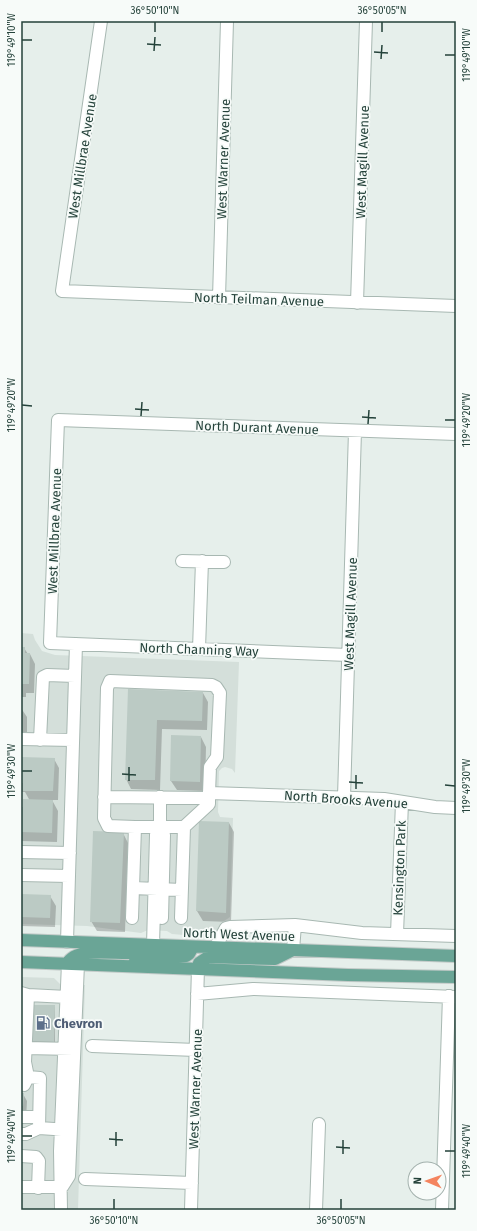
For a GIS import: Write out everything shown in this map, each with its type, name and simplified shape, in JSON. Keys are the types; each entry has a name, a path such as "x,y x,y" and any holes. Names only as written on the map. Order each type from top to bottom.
{"main road":[{"name":"North West Avenue","path":"21,940 456,956"},
{"path":"73,963 71,958 78,955 97,952 132,953 157,945"},
{"path":"125,965 153,956 186,956 190,954 193,947"},
{"path":"198,968 199,963 208,957 275,959 293,950"},
{"path":"21,962 348,975 456,977"}],"street":[{"name":"West Millbrae Avenue","path":"62,290 101,21"},
{"name":"West Warner Avenue","path":"219,298 227,21"},
{"name":"West Magill Avenue","path":"357,303 366,21"},
{"name":"North Teilman Avenue","path":"62,290 219,298 456,306"},
{"name":"West Millbrae Avenue","path":"50,643 58,420"},
{"name":"North Durant Avenue","path":"58,420 456,434"},
{"name":"West Magill Avenue","path":"344,797 355,431"},
{"path":"182,561 224,562"},
{"path":"200,649 202,561"},
{"name":"North Channing Way","path":"50,643 348,655"},
{"path":"67,942 76,644"},
{"path":"40,740 43,678 47,676 75,676"},
{"path":"110,681 212,685 216,687 220,693 217,757 210,767 209,795 209,804 184,827 108,826 104,818 104,797 107,688 110,681"},
{"path":"21,739 73,740"},
{"name":"North Brooks Avenue","path":"104,797 160,797 235,793 344,797 456,808"},
{"path":"157,945 159,889 156,835 160,827 160,797"},
{"name":"Kensington Park","path":"397,934 402,802"},
{"path":"132,918 134,827"},
{"path":"181,918 184,827"},
{"path":"21,852 70,853"},
{"path":"21,875 69,876"},
{"path":"133,888 182,890"},
{"path":"293,950 295,925"},
{"path":"216,946 226,928 230,927 295,925 362,933 456,936"},
{"path":"69,1049 66,997 73,963"},
{"path":"61,1210 62,1187 69,1176 67,1130 73,963"},
{"name":"West Warner Avenue","path":"191,1210 198,968"},
{"path":"197,994 253,989 452,996 442,1210"},
{"path":"21,1134 26,1134 39,1123 40,1078 23,1081 23,1063 26,1048 24,994 66,997"},
{"path":"92,1046 196,1050"},
{"path":"26,1048 69,1049"},
{"path":"21,1117 67,1130"},
{"path":"316,1210 319,1124"},
{"path":"21,1156 36,1157 39,1161 38,1188"},
{"path":"84,1179 192,1183"},
{"path":"21,1187 62,1187"}],"shaded area":[{"path":"21,633 33,634 42,651 55,655 239,662 235,773 232,769 225,767 219,771 218,812 220,817 233,818 230,917 221,923 215,935 209,937 172,934 167,931 148,930 141,933 87,926 21,924"},
{"path":"21,977 54,978 60,984 85,985 78,1210 21,1210"}],"building":[{"path":"21,647 25,647 25,653 30,653 29,684 21,684"},
{"path":"128,689 203,692 202,721 157,720 155,780 125,780"},
{"path":"171,735 201,736 200,782 170,781"},
{"path":"21,757 55,758 53,791 23,791 23,783 21,783"},
{"path":"23,799 53,800 52,833 21,832 21,807 23,807"},
{"path":"199,821 229,822 226,913 196,911"},
{"path":"93,831 124,832 120,923 90,922"},
{"path":"21,894 51,895 50,918 21,917"},
{"name":"Chevron","path":"32,1005 55,1005 54,1042 31,1041"},
{"path":"21,1093 24,1093 23,1106 21,1106"}],"place":[{"name":"Chevron","path":"43,1023"}]}
